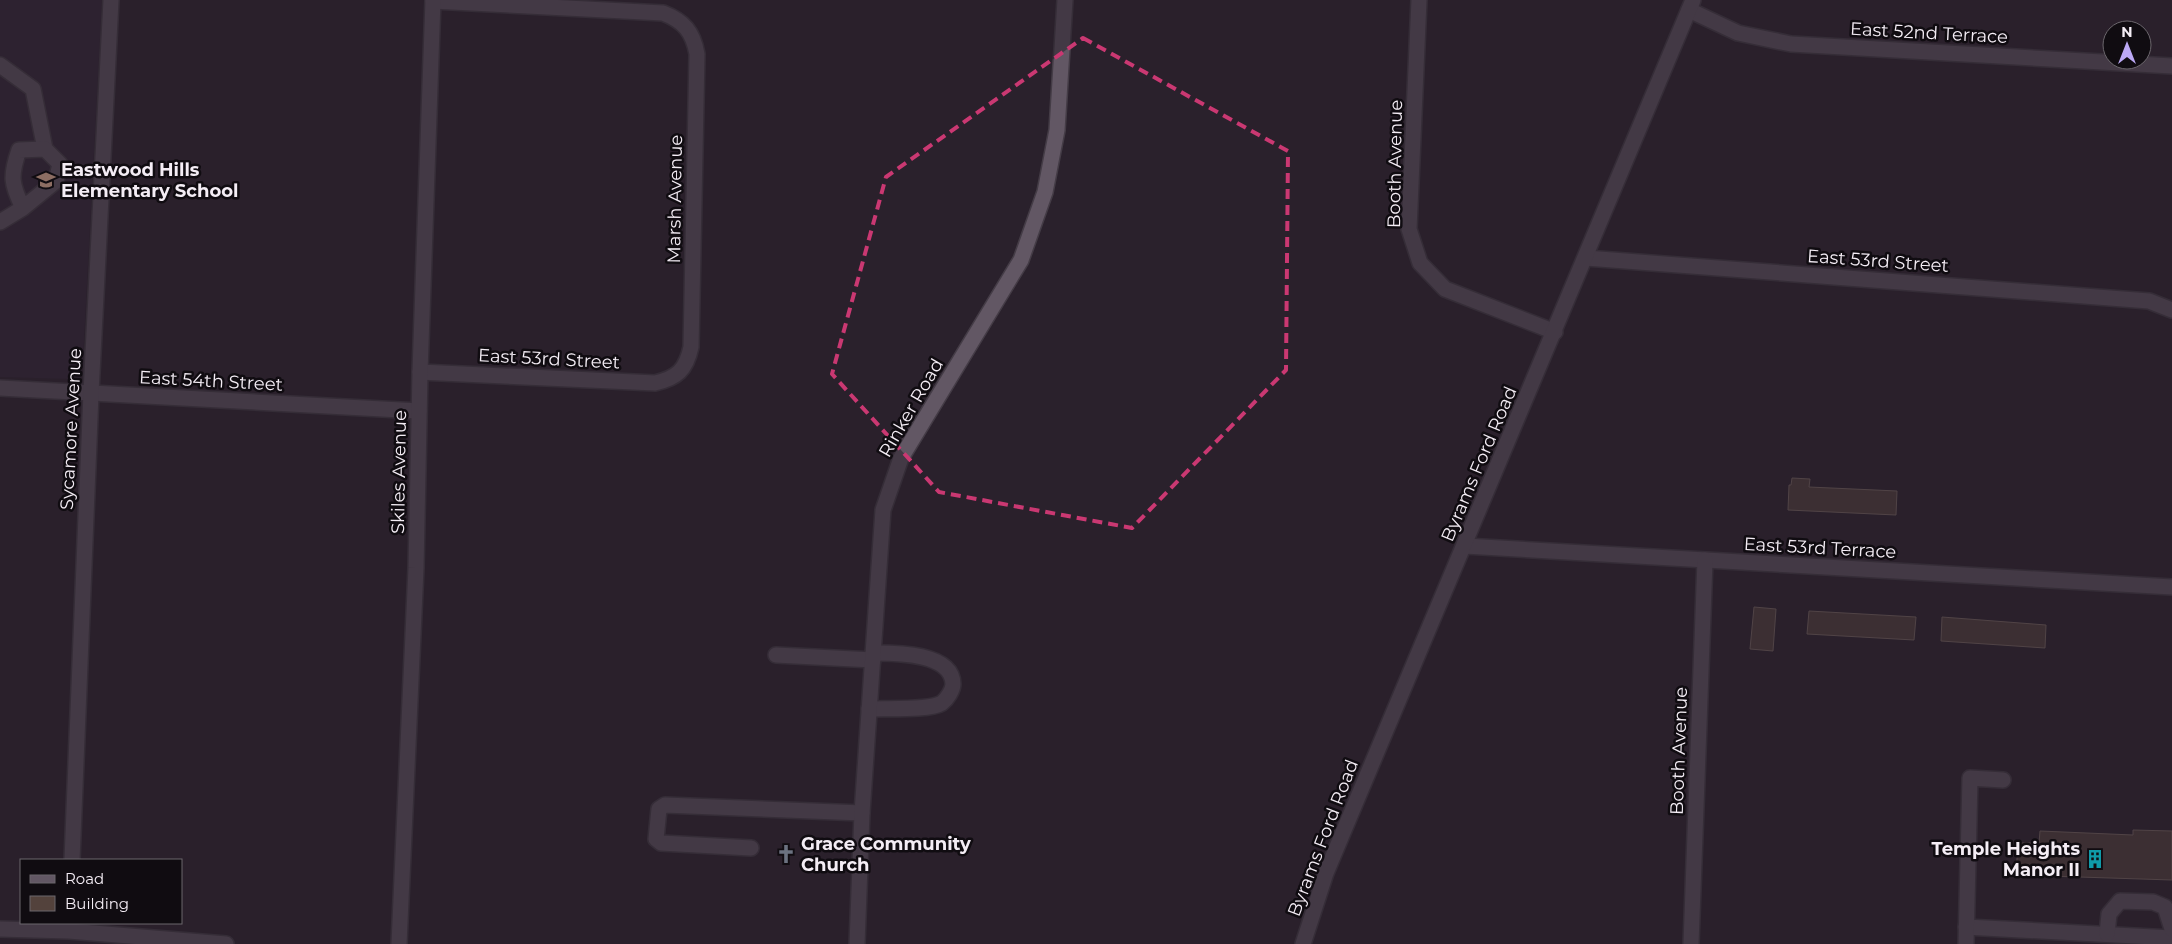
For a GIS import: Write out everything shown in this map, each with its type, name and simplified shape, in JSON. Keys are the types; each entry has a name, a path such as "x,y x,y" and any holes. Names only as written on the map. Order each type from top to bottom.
{"street":[{"name":"Sycamore Avenue","path":"72,859 91,393 111,0"},
{"name":"Marsh Avenue","path":"433,0 663,13 688,27 695,40 698,54 691,347 688,361 680,372 674,376"},
{"name":"Skiles Avenue","path":"399,944 415,578 433,0"},
{"name":"Rinker Road","path":"857,944 862,813 883,510 901,458 1021,260 1045,192 1058,130 1065,0"},
{"name":"Booth Avenue","path":"1419,0 1409,229 1420,263 1445,289 1555,332"},
{"name":"Byrams Ford Road","path":"1303,944 1326,873 1691,5"},
{"name":"East 52nd Terrace","path":"1691,5 1738,33 1791,44 2172,66"},
{"path":"0,64 34,89 45,149 60,164 56,181 23,208 0,222"},
{"path":"23,208 14,191 12,170 19,150 45,149"},
{"name":"East 53rd Street","path":"1586,258 2149,301 2169,308"},
{"name":"East 53rd Street","path":"420,372 655,383 668,380 674,376"},
{"name":"East 54th Street","path":"0,388 419,411"},
{"name":"East 53rd Terrace","path":"1465,546 2172,587"},
{"name":"Booth Avenue","path":"1691,944 1706,560"},
{"path":"776,654 873,656 906,654 936,662 951,677 953,685 948,696 943,702 932,707 869,709"},
{"path":"1966,944 1970,778 2002,780"},
{"path":"752,848 661,843 656,839 659,809 665,805 862,813"},
{"path":"2108,934 2109,914 2120,901 2153,902 2165,908 2172,929"},
{"path":"0,929 69,927 226,944"},
{"path":"1966,927 2172,938"}],"highlighted area":[{"path":"1083,38 1288,151 1286,370 1132,528 939,492 832,374 886,177"}],"shaded area":[{"name":"Eastwood Hills Elementary School","path":"0,0 102,0 83,360 81,374 71,379 0,377"}],"building":[{"path":"1792,478 1810,479 1809,487 1897,491 1896,515 1788,510 1789,485 1791,485"},
{"path":"1754,607 1776,609 1773,651 1750,649"},
{"path":"1809,611 1916,617 1914,640 1807,634"},
{"path":"1942,617 2046,625 2045,648 1941,641"},
{"name":"Temple Heights Manor II","path":"2133,830 2172,831 2172,880 2016,875 2018,843 2039,843 2040,831 2133,835"}],"place":[{"name":"Eastwood Hills Elementary School","path":"46,180"},
{"name":"Grace Community Church","path":"786,854"},
{"name":"Temple Heights Manor II","path":"2095,859"}]}
